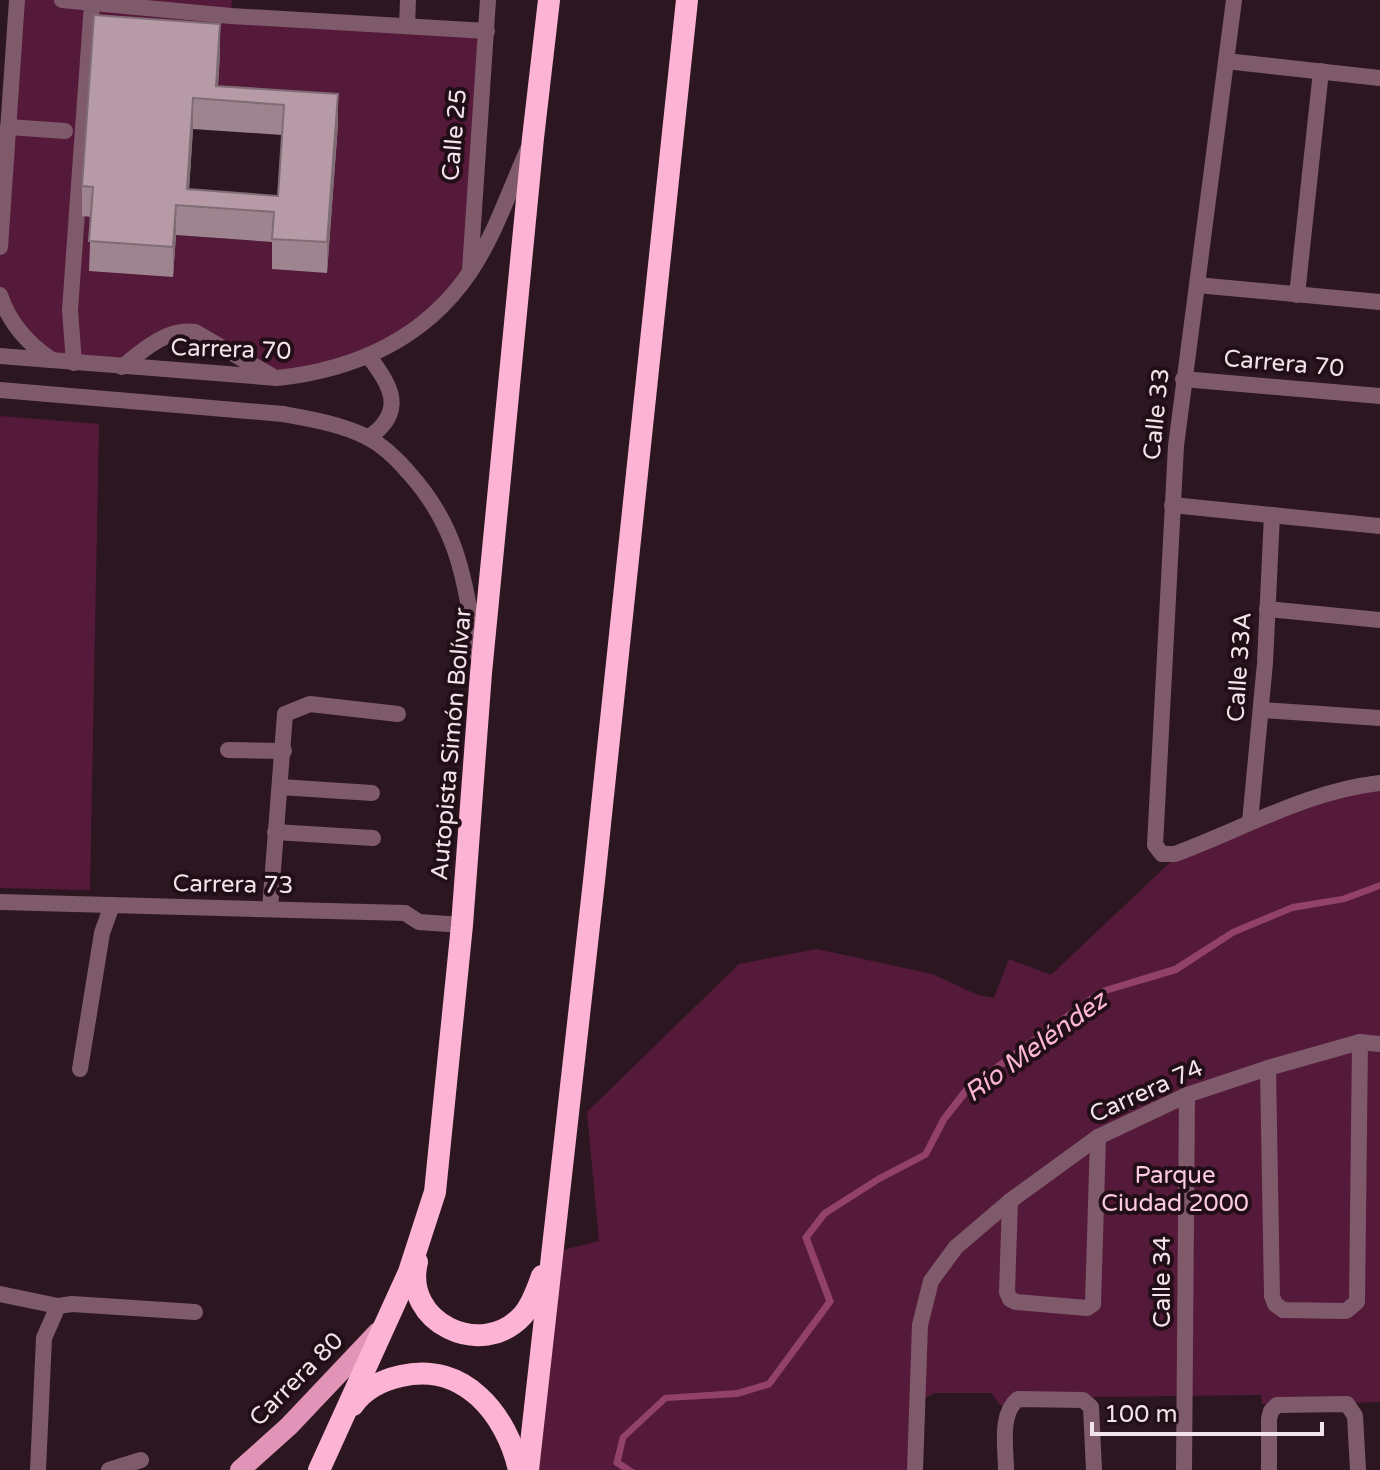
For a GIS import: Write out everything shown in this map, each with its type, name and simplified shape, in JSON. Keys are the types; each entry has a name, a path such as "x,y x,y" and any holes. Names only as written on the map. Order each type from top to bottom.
{"highway":[{"name":"Autopista Simón Bolívar","path":"319,1470 409,1272 435,1192 462,925 481,673 549,0"},
{"path":"528,1470 687,0"},
{"path":"429,1214 416,1268 417,1289 431,1317 458,1333 489,1335 508,1328 523,1315 534,1298 551,1253"},
{"path":"337,1430 358,1398 376,1385 405,1375 438,1375 467,1386 493,1411 511,1441 519,1470"}],"main road":[{"name":"Carrera 80","path":"240,1470 289,1426 387,1323"}],"street":[{"path":"0,247 17,0"},
{"path":"62,0 231,16 487,31"},
{"path":"407,26 408,0"},
{"name":"Calle 25","path":"469,273 488,0"},
{"name":"Calle 33","path":"1234,0 1183,379 1172,505 1155,845 1159,852 1166,855 1180,853 1250,822"},
{"path":"74,363 71,285 92,4"},
{"path":"1226,61 1380,78"},
{"path":"1297,295 1321,71"},
{"path":"8,127 65,131"},
{"name":"Carrera 70","path":"0,356 277,378 320,372 369,357 407,335 441,307 469,273 484,248 533,138"},
{"path":"1197,285 1380,302"},
{"path":"0,295 11,319 23,335 53,361"},
{"path":"122,367 168,334 182,330 195,332 277,378"},
{"path":"368,438 388,419 392,406 392,393 387,380 369,357"},
{"name":"Carrera 70","path":"1183,379 1380,396"},
{"path":"0,390 283,414 325,422 368,438 420,485 445,524 465,580 481,673"},
{"path":"1172,505 1380,526"},
{"name":"Calle 33A","path":"1250,822 1261,710 1272,515"},
{"path":"1267,609 1380,620"},
{"path":"270,909 285,714 310,704 398,714"},
{"path":"1261,710 1380,718"},
{"path":"228,750 284,751"},
{"path":"1250,822 1327,794 1380,783"},
{"path":"280,787 372,793"},
{"path":"275,832 373,838"},
{"name":"Carrera 73","path":"0,902 405,913 419,922 462,925"},
{"path":"80,1069 102,933 112,905"},
{"path":"1268,1068 1272,1296 1275,1304 1283,1310 1346,1311 1357,1302 1360,1042"},
{"name":"Carrera 74","path":"915,1470 920,1325 931,1281 956,1247 1010,1201 1098,1137 1187,1095 1268,1068 1360,1042 1380,1044"},
{"name":"Calle 34","path":"1184,1470 1187,1095"},
{"path":"1010,1201 1007,1292 1010,1299 1087,1308 1093,1304 1098,1137"},
{"path":"0,1294 58,1306 72,1304 195,1312"},
{"path":"38,1470 44,1338 58,1306"},
{"path":"1006,1470 1006,1415 1018,1399 1083,1400 1091,1407 1094,1470"},
{"path":"1269,1470 1271,1411 1277,1405 1347,1404 1355,1416 1358,1470"},
{"path":"109,1470 141,1460"}],"green space":[{"path":"17,0 232,0 231,15 487,34 469,273 407,335 277,378 195,332 133,358 53,361 0,295 0,247","holes":["220,55 216,116 338,125 274,242 176,235 172,277 93,217 82,216"]},
{"path":"0,416 99,424 90,890 0,888"},
{"name":"Parque Ciudad 2000","path":"1380,783 1380,1402 1277,1405 1262,1404 1261,1395 1095,1397 1010,1406 1000,1405 991,1393 934,1393 917,1403 915,1470 528,1470 551,1253 599,1241 587,1112 739,964 817,949 932,974 978,995 994,998 1009,959 1051,975 1180,853"}],"shaded area":[{"path":"1380,882 1380,889 1345,902 1293,911 1235,935 1177,973 1102,995 970,1092 947,1121 928,1157 880,1182 827,1216 810,1238 834,1302 771,1387 738,1397 667,1401 626,1439 621,1461 635,1470 622,1470 613,1464 620,1436 664,1395 737,1390 767,1381 826,1301 802,1237 822,1211 877,1176 923,1152 941,1117 965,1086 1099,989 1174,966 1232,929 1292,904 1342,896"}],"building":[{"path":"94,15 220,24 216,86 338,94 327,242 272,239 274,212 176,205 173,247 89,241 93,187 82,186","holes":["193,98 284,105 278,196 187,189"]}],"water label":[{"name":"Río Meléndez","path":"1035,1046"}]}
